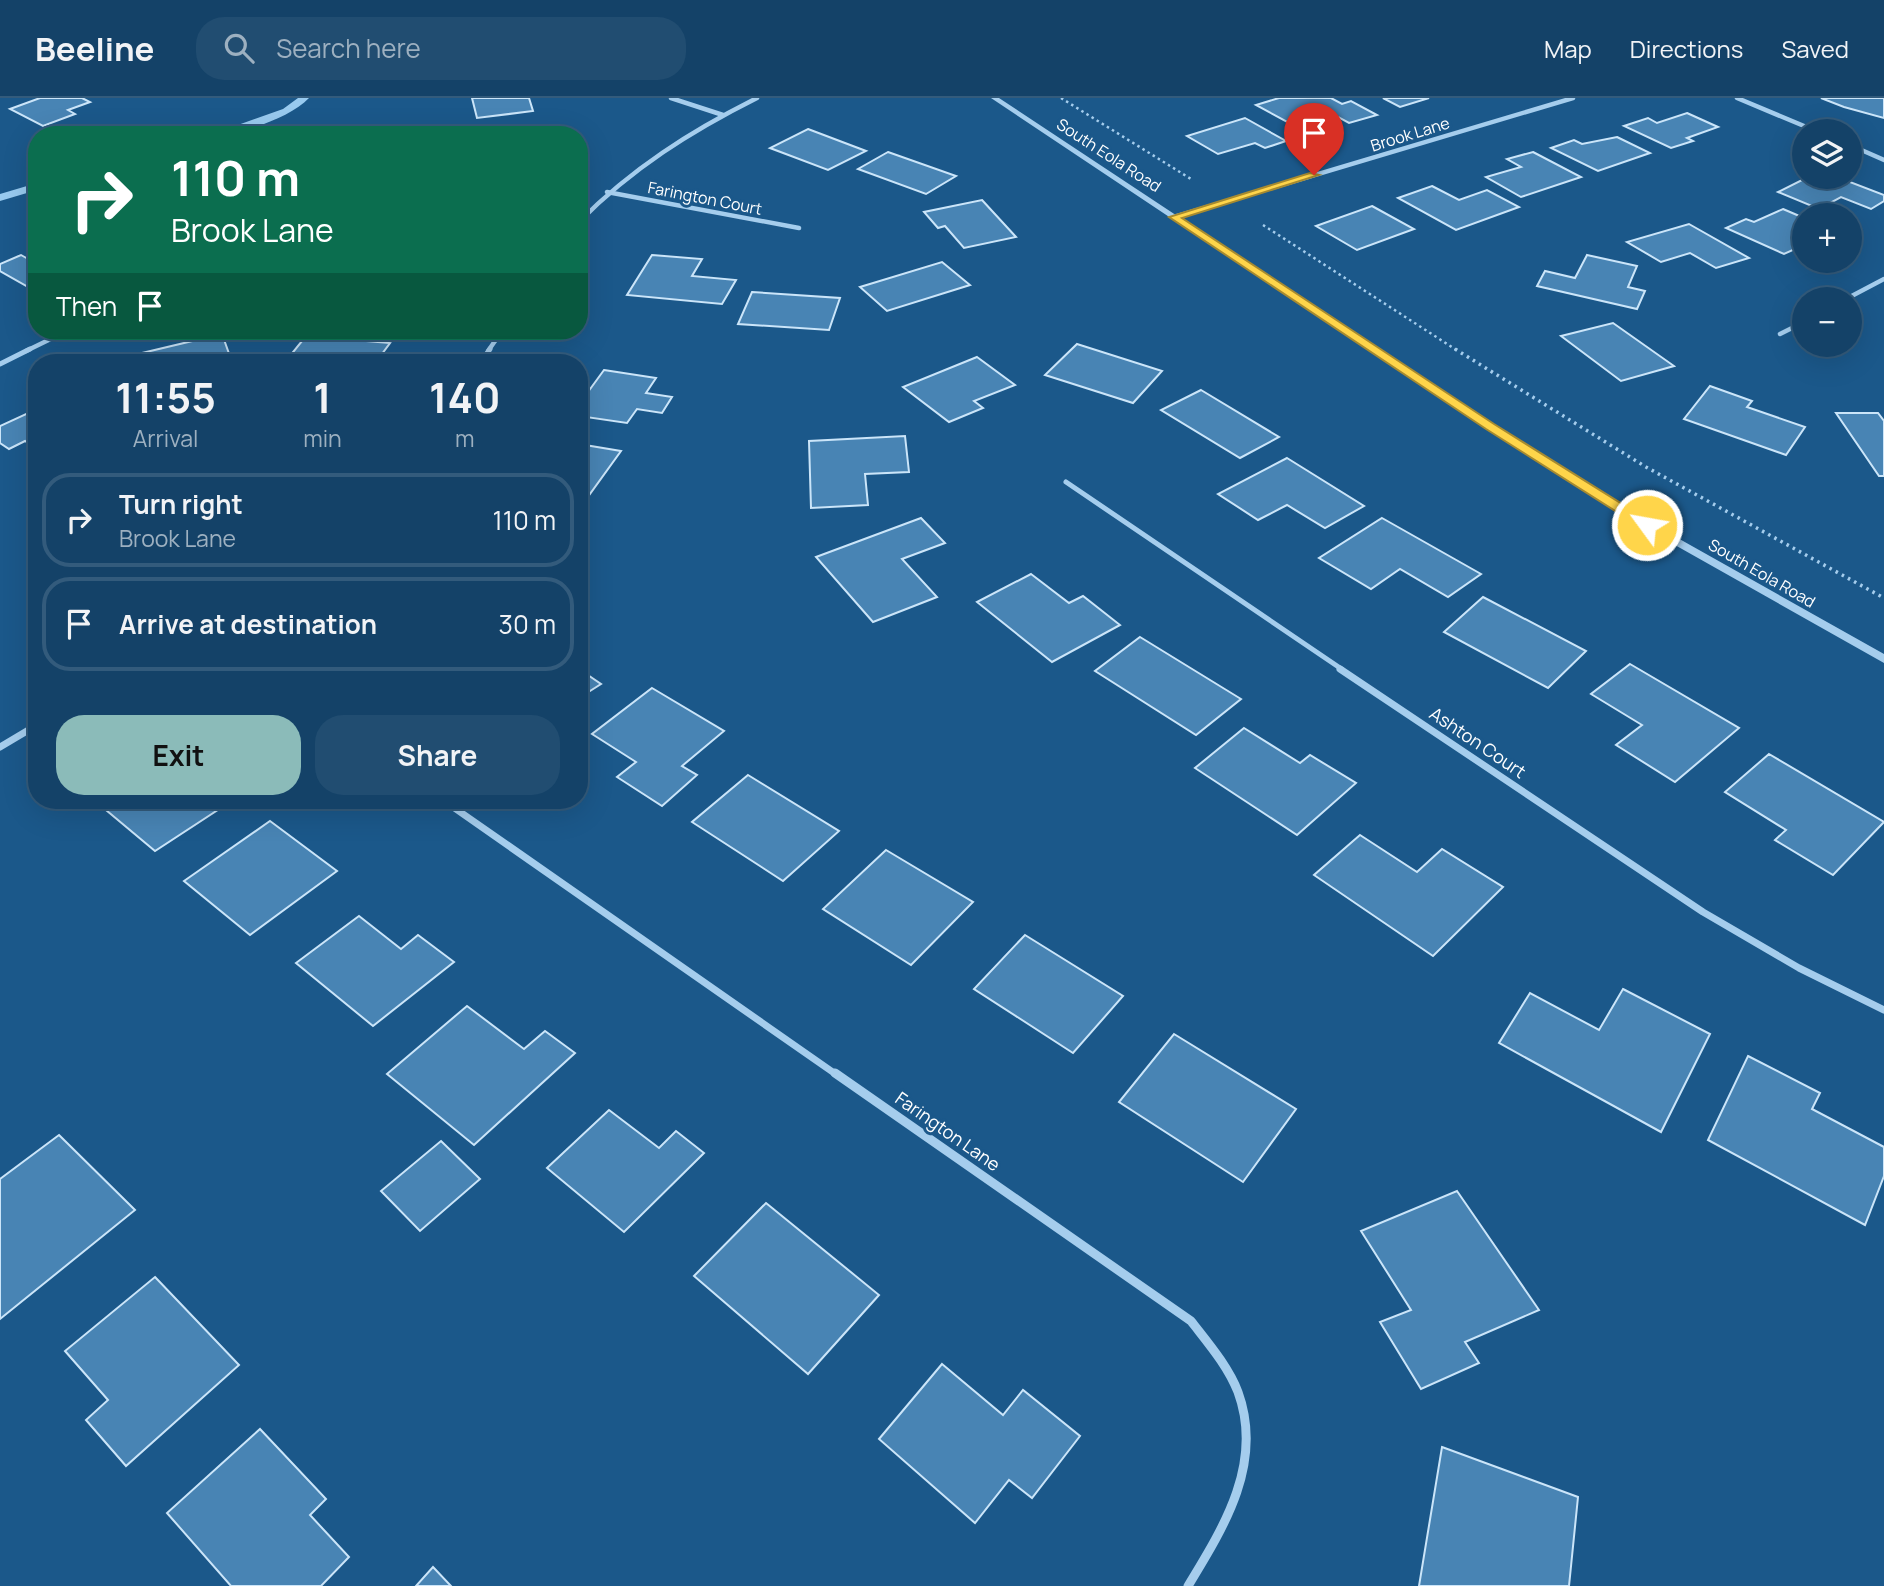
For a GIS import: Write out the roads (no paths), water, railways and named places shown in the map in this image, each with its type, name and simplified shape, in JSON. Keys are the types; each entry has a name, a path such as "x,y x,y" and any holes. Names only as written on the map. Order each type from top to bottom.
{"street":[{"path":"671,98 723,115"},
{"path":"588,212 607,192 645,162 723,115 757,98"},
{"name":"South Eola Road","path":"994,98 1479,419 1647,525 1884,659"},
{"name":"Brook Lane","path":"1174,217 1573,98"},
{"path":"1737,98 1792,121"},
{"path":"1862,150 1884,160"},
{"name":"Farington Court","path":"607,192 799,228"},
{"path":"1862,291 1884,279"},
{"path":"1780,334 1792,328"},
{"path":"0,364 49,340"},
{"name":"Ashton Court","path":"1066,482 1703,912 1799,968 1884,1010"},
{"path":"0,747 28,730"},
{"name":"Farington Lane","path":"456,809 1191,1321 1217,1351 1232,1376 1245,1414 1249,1454 1241,1488 1226,1521 1188,1586"}],"waterway":[{"path":"242,126 287,111 304,98"},
{"path":"0,198 28,189"}]}
